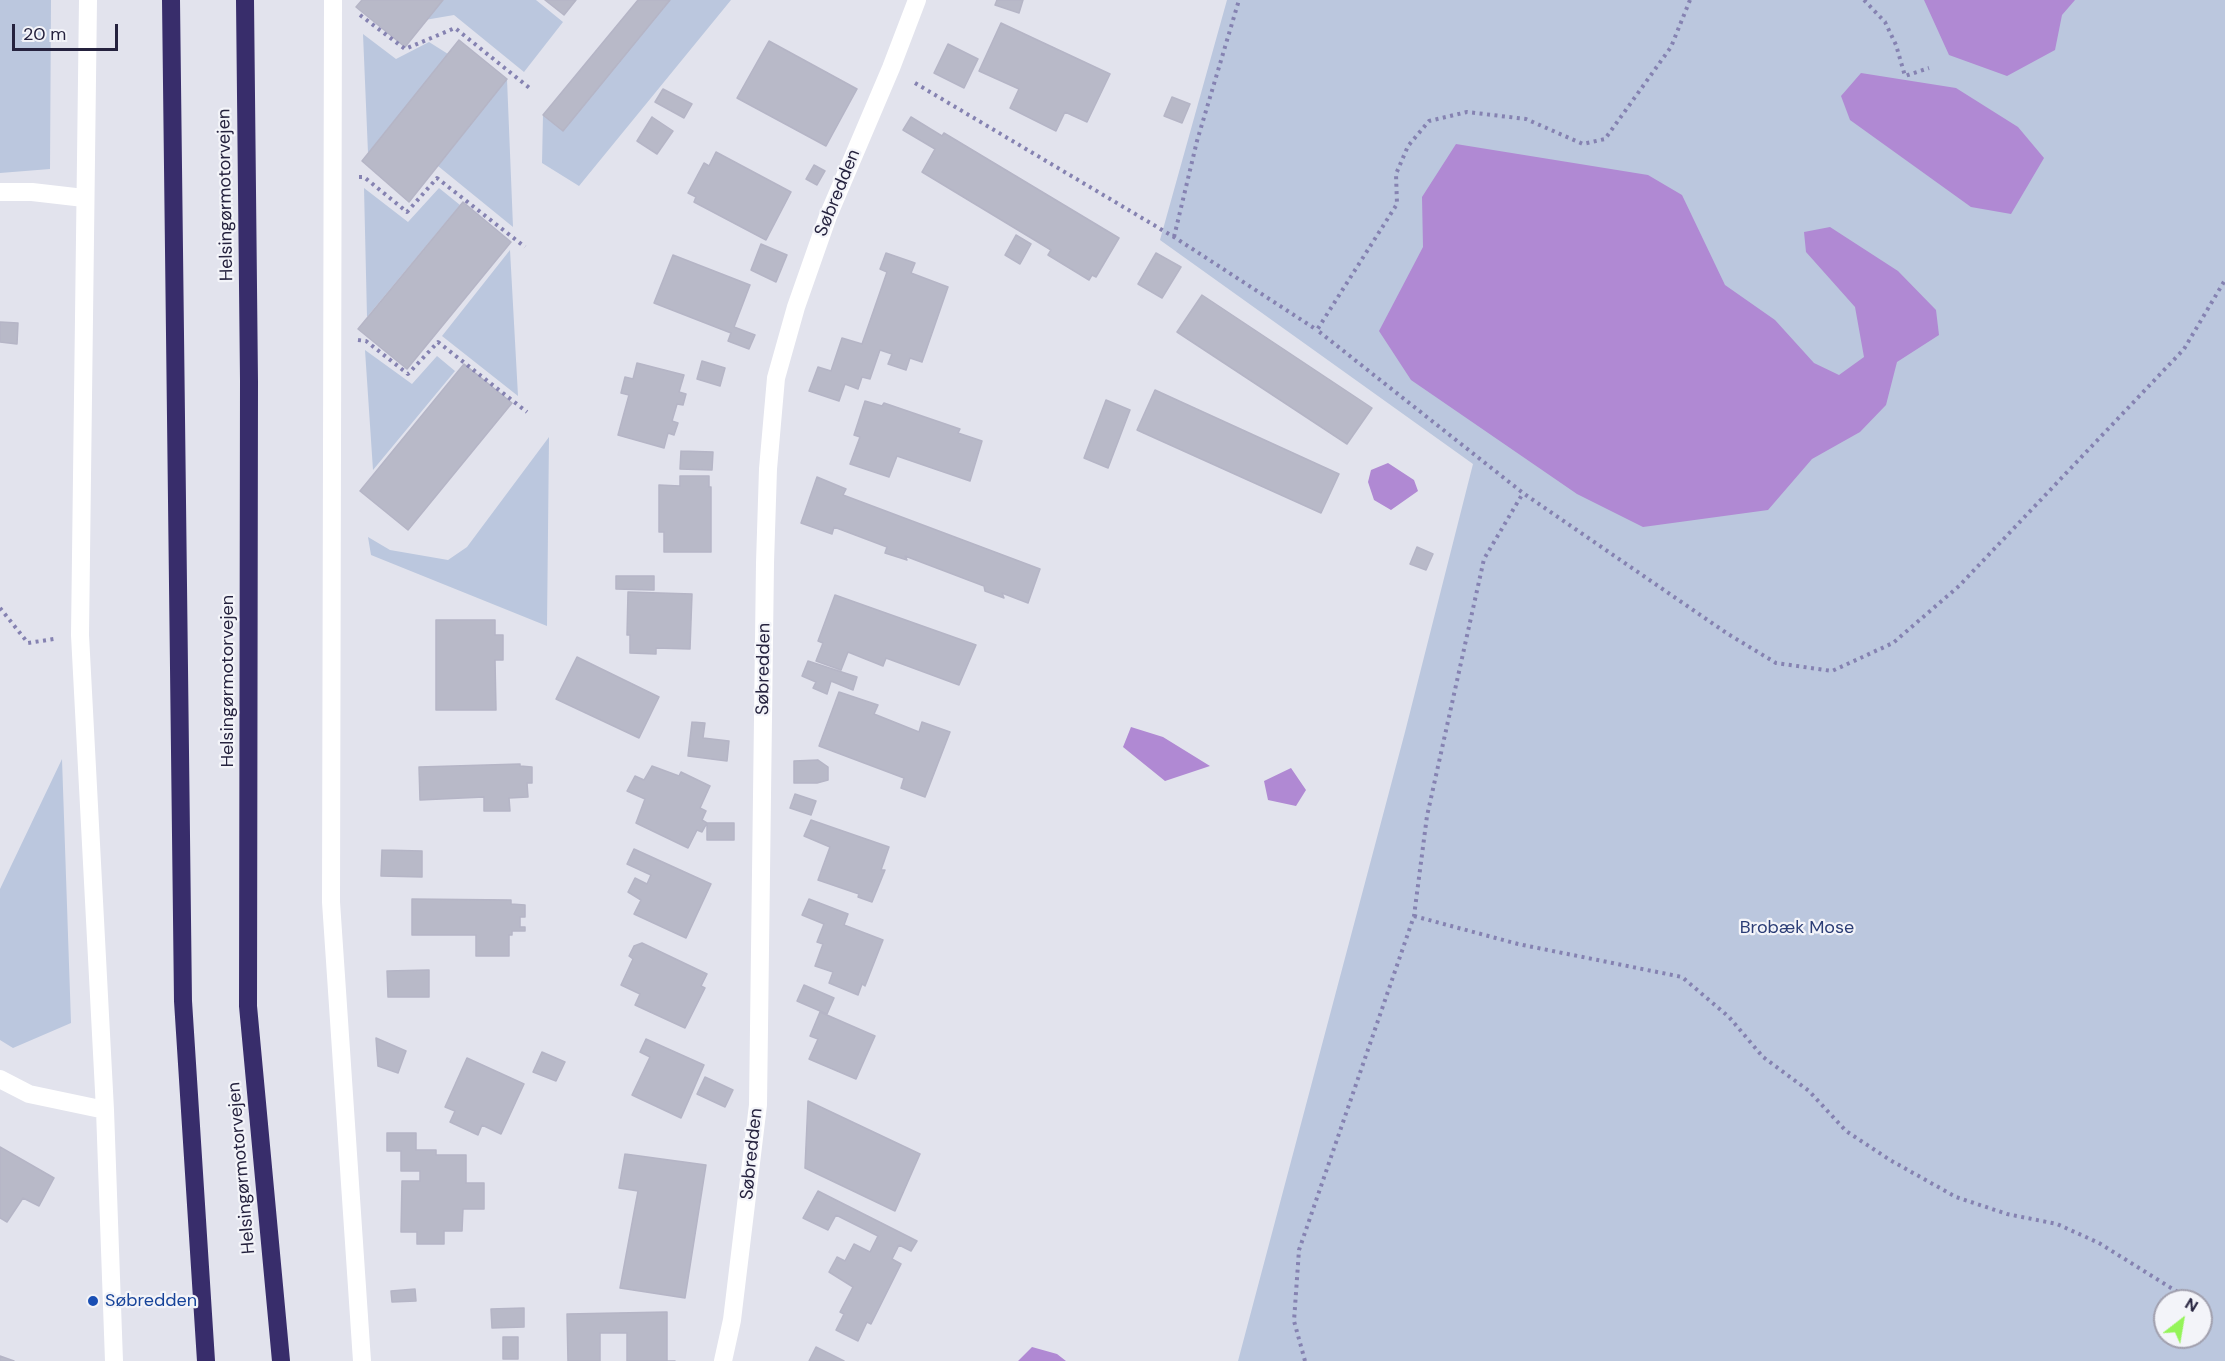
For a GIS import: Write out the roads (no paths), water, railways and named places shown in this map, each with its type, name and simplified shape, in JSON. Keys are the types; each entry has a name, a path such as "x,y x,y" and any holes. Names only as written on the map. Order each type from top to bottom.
{"highway":[{"path":"171,0 183,1001 206,1361"},
{"name":"Helsingørmotorvejen","path":"245,0 249,369 248,1006 281,1361"}],"street":[{"path":"88,0 80,635 105,1110 114,1361"},
{"name":"Søbredden","path":"723,1361 734,1308 758,1105 765,563 768,469 776,378 796,307 828,216 891,68 917,0"},
{"path":"333,5 331,902 362,1361"},
{"path":"0,192 33,192 84,198"},
{"path":"0,1079 29,1094 105,1110"}],"place":[{"name":"Søbredden","path":"93,1301"}],"park label":[{"name":"Brobæk Mose","path":"1797,928"}]}
